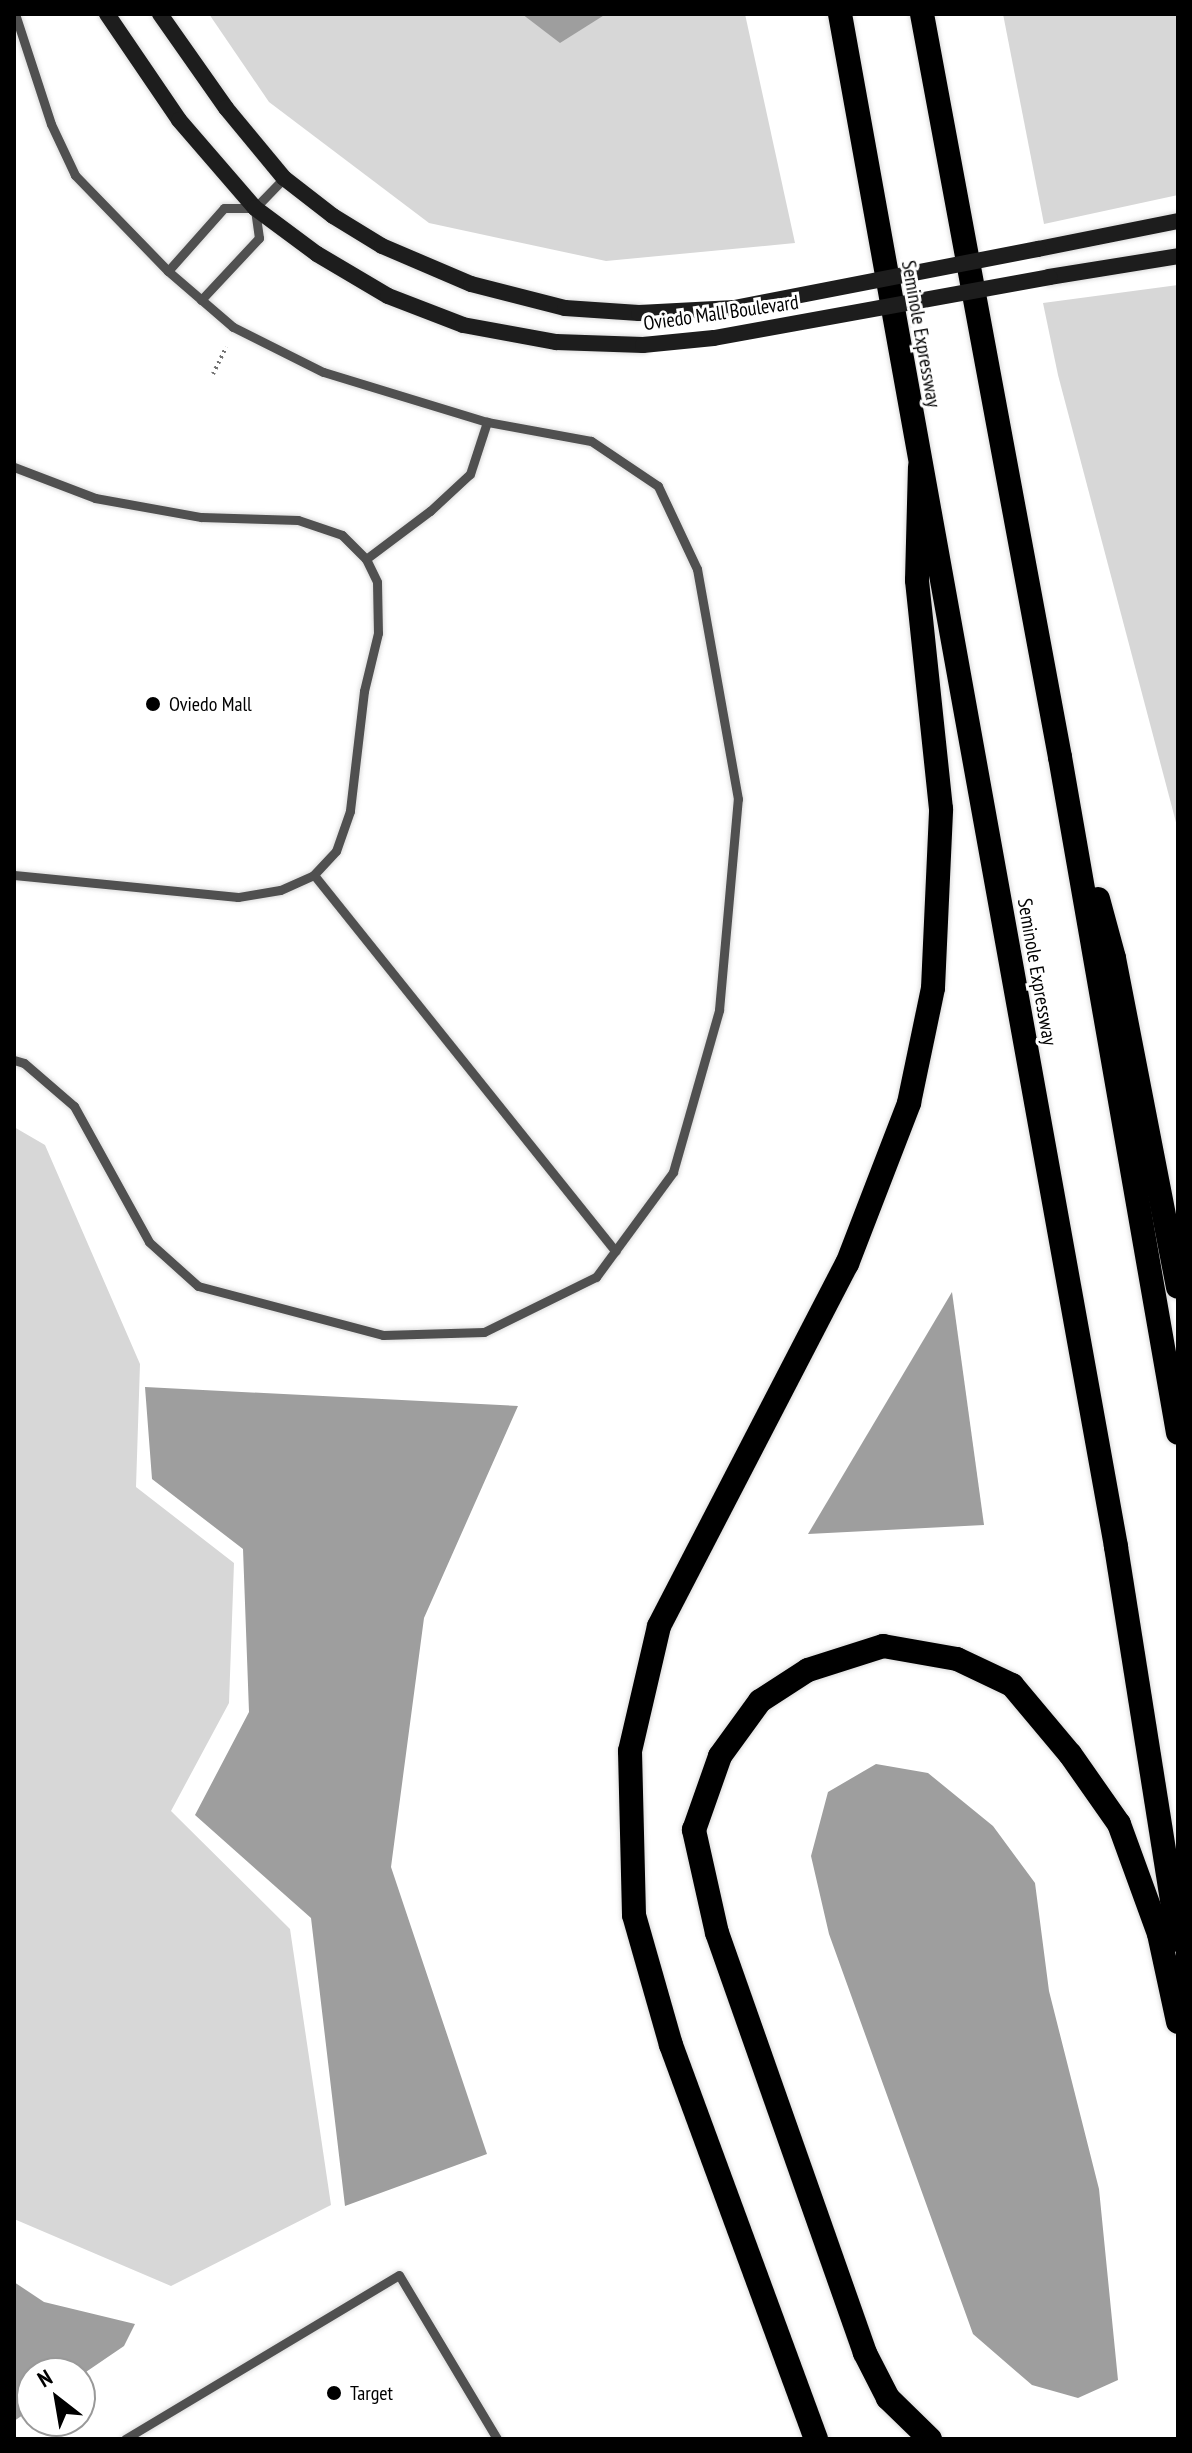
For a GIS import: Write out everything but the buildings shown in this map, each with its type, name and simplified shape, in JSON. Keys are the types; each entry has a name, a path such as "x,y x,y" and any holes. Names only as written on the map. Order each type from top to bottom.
{"highway":[{"name":"Seminole Expressway","path":"840,14 1116,1547 1178,1940"},
{"path":"922,14 1060,757 1178,1433"},
{"path":"816,2439 671,2045 634,1915 630,1751 659,1626 847,1264 909,1103 933,988 941,809 917,580 918,456"},
{"path":"1060,757 1114,958 1178,1287"},
{"path":"930,2439 888,2398 865,2353 717,1933 694,1830 720,1756 760,1701 808,1670 883,1646 957,1659 1012,1685 1070,1754 1119,1824 1159,1934 1178,2022"}],"street":[{"name":"Oviedo Mall Boulevard","path":"107,14 179,120 255,208 285,233 388,296 463,325 556,342 643,345 714,338 1178,256"},
{"name":"Oviedo Mall Boulevard","path":"160,14 226,108 284,178 382,246 471,284 565,308 639,313 734,308 1178,221"}],"lane":[{"path":"14,1060 24,1063 74,1106 149,1242 198,1286 383,1335 484,1332 596,1277 673,1172 719,1010 738,799 697,569 658,486 591,441 487,422 323,372 233,327 168,271 75,175 51,124 15,14"},
{"path":"168,271 224,208 255,208 284,178"},
{"path":"201,300 259,238 255,208"},
{"path":"366,559 430,511 470,474 487,422"},
{"path":"14,467 95,498 201,517 298,520 342,535 366,559 377,582 378,633 364,691 350,811 336,851 314,875 280,890 238,897 14,875"},
{"path":"314,875 615,1251"},
{"path":"125,2439 399,2275 497,2439"}],"path":[{"path":"213,374 226,347"}],"shaded area":[{"path":"209,14 745,14 795,243 606,261 429,223 269,102"},
{"path":"522,14 606,14 560,43"},
{"path":"1003,14 1178,14 1178,195 1044,224"},
{"path":"1178,285 1178,830 1058,375 1043,303"},
{"path":"14,1127 45,1145 140,1364 136,1487 234,1563 229,1703 171,1811 290,1929 331,2205 171,2286 14,2219"},
{"path":"952,1292 984,1525 808,1534"},
{"path":"145,1387 518,1406 424,1618 391,1867 487,2154 345,2206 311,1918 195,1815 249,1712 243,1549 152,1479"},
{"path":"876,1764 928,1773 993,1826 1035,1883 1049,1991 1099,2189 1118,2380 1078,2398 1032,2385 973,2334 829,1934 811,1856 828,1792"},
{"path":"14,2282 44,2302 135,2324 124,2346 96,2365 96,2357 16,2357 14,2421"}],"place":[{"name":"Oviedo Mall","path":"153,704"},
{"name":"Target","path":"334,2393"}]}
